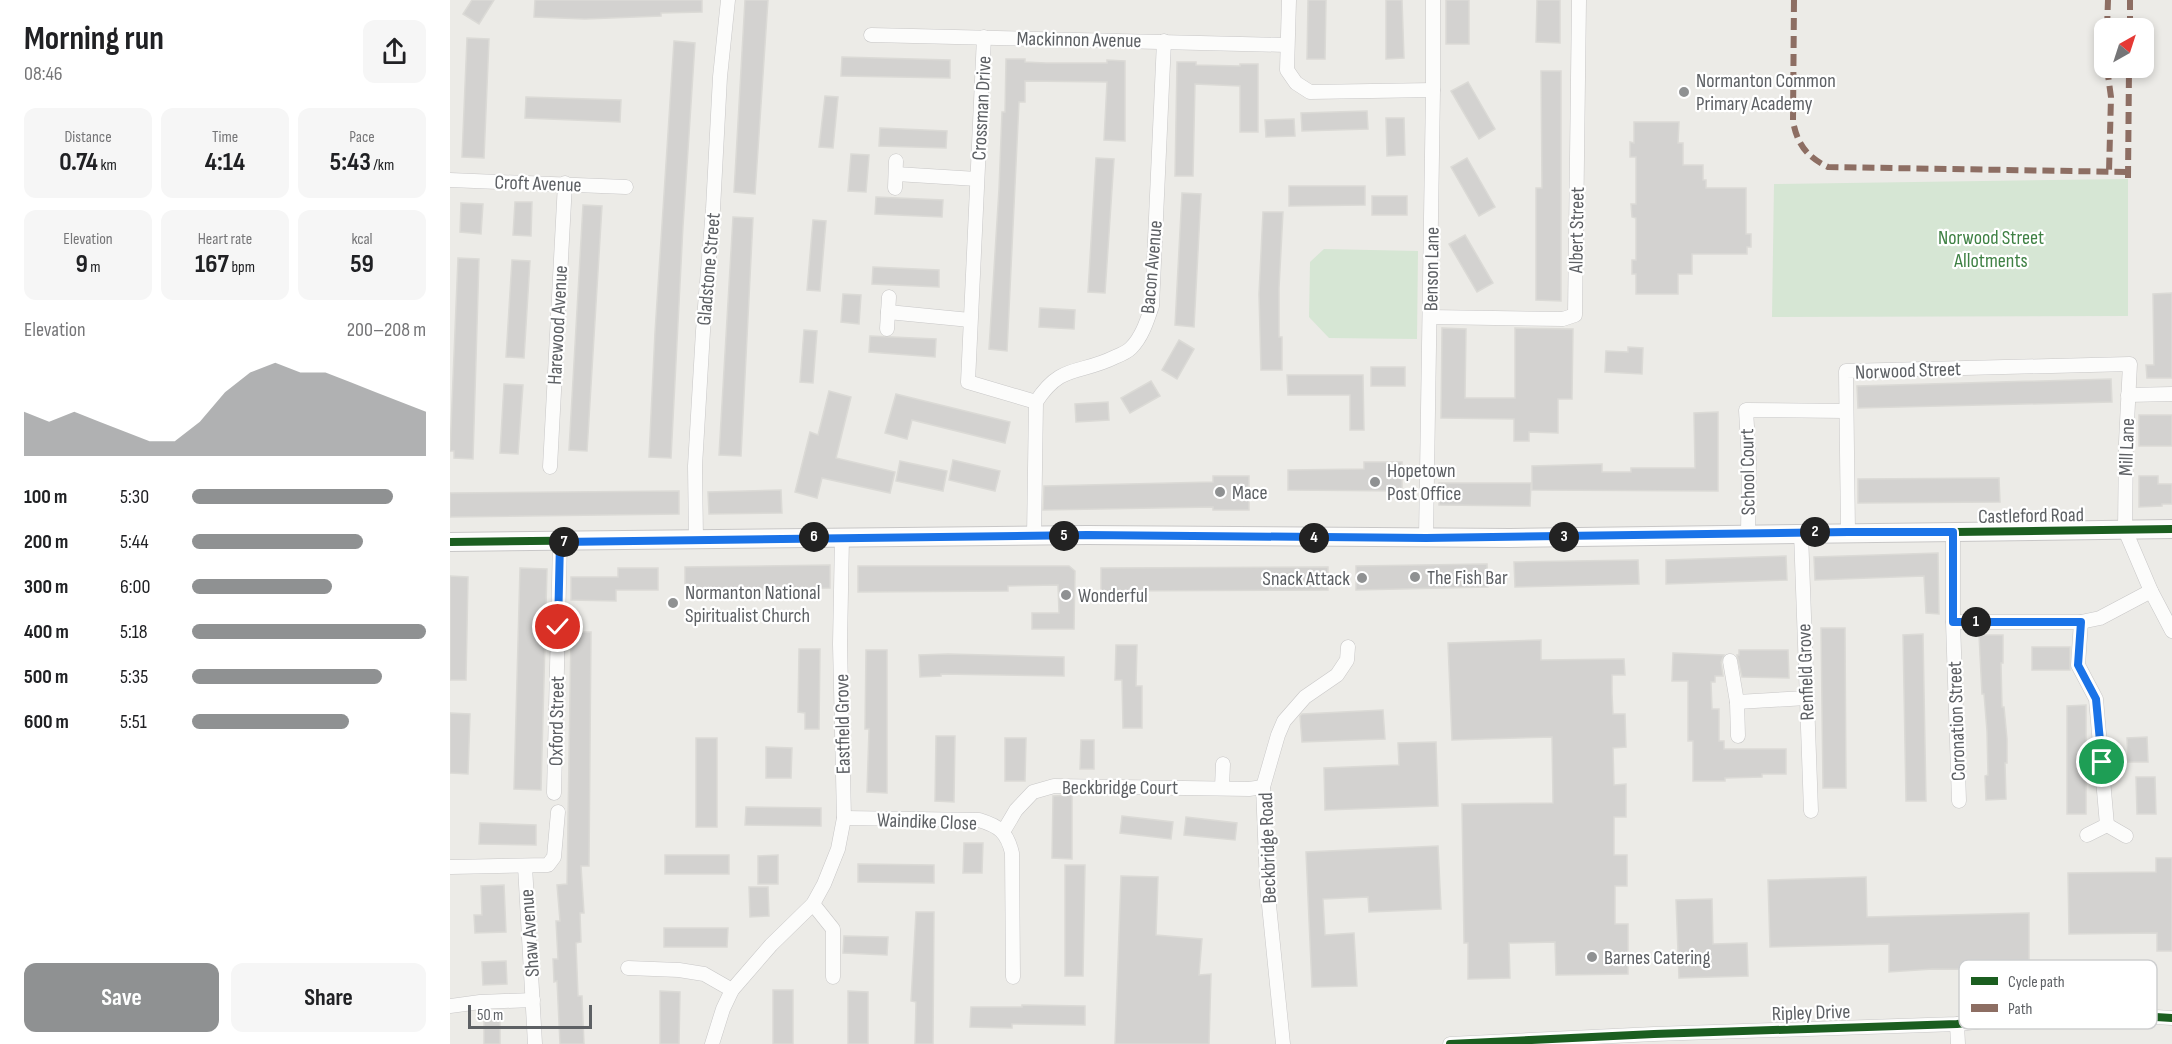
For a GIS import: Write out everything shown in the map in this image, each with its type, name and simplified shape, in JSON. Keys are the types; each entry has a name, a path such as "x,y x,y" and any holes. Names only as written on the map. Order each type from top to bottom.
{"street":[{"name":"Gladstone Street","path":"696,539 695,466 703,331 713,209 720,77 728,0"},
{"path":"1289,0 1287,70 1296,83 1310,92 1433,90"},
{"name":"Benson Lane","path":"1426,538 1433,0"},
{"name":"Albert Street","path":"1430,317 1563,319 1575,315 1579,0"},
{"name":"Mackinnon Avenue","path":"871,34 1287,45"},
{"name":"Crossman Drive","path":"984,37 968,382 1036,402"},
{"name":"Bacon Avenue","path":"1036,402 1045,387 1058,376 1092,366 1130,349 1144,330 1152,306 1164,41"},
{"name":"Crossman Drive","path":"896,174 977,179"},
{"name":"Croft Avenue","path":"450,180 626,187"},
{"name":"Harewood Avenue","path":"550,467 565,183"},
{"path":"887,329 889,297"},
{"path":"888,312 970,320"},
{"name":"Mill Lane","path":"2125,530 2130,363"},
{"name":"Norwood Street","path":"1848,532 1846,371 2130,363"},
{"path":"2128,395 2172,394"},
{"path":"1034,537 1036,402"},
{"name":"School Court","path":"1748,534 1749,461 1746,410 1846,411"},
{"name":"Castleford Road","path":"450,542 1087,535 1426,538 2172,529"},
{"path":"2125,530 2151,591 2172,631"},
{"name":"Coronation Street","path":"1953,532 1953,622 1959,801"},
{"name":"Renfield Grove","path":"1801,533 1811,811"},
{"name":"Eastfield Grove","path":"712,1044 723,1009 732,990 771,945 813,904 832,867 844,818 840,645 842,537"},
{"name":"Oxford Street","path":"554,793 560,542"},
{"path":"1953,622 2081,622 2100,618 2151,591"},
{"path":"2081,622 2078,665 2096,699 2107,825"},
{"name":"Beckbridge Road","path":"1283,1044 1267,885 1263,787 1284,721 1305,698 1338,675 1347,660 1348,647"},
{"path":"1730,661 1737,702 1738,736"},
{"path":"1737,702 1806,698"},
{"path":"1222,788 1223,764"},
{"name":"Beckbridge Court","path":"1003,832 1017,810 1033,792 1054,786 1249,789 1263,787"},
{"name":"Shaw Avenue","path":"451,867 544,866 554,857 558,812"},
{"name":"Waindike Close","path":"844,818 979,820 1003,832 1009,841 1012,853 1013,977"},
{"path":"2087,835 2107,825"},
{"path":"2107,825 2126,836"},
{"name":"Shaw Avenue","path":"525,867 535,1044"},
{"path":"813,904 833,929 833,977"},
{"path":"628,968 679,970 704,974 732,990"},
{"name":"Shaw Avenue","path":"450,1006 480,1002 533,1000"},
{"name":"Ripley Drive","path":"2157,1016 2172,1017"},
{"path":"1957,1024 1958,1044"},
{"name":"Ripley Drive","path":"1450,1044 1653,1034 1957,1024"}],"green space":[{"name":"Norwood Street Allotments","path":"2128,179 2128,316 1772,317 1774,184"},
{"path":"1324,249 1418,251 1417,339 1329,338 1309,317 1310,262"}],"building":[{"path":"472,0 494,0 479,24 463,14"},
{"path":"535,0 702,0 702,12 585,19 534,17"},
{"path":"745,0 768,0 755,194 734,192"},
{"path":"1308,0 1326,0 1325,59 1307,59"},
{"path":"1386,0 1402,0 1404,58 1386,59"},
{"path":"1446,0 1469,0 1469,44 1446,44"},
{"path":"1537,0 1560,0 1560,43 1536,42"},
{"path":"467,38 489,39 484,158 462,157"},
{"path":"674,41 695,43 671,458 649,457"},
{"path":"842,57 950,60 950,78 841,76"},
{"path":"1006,59 1025,59 1025,62 1046,63 1125,61 1125,141 1104,140 1107,82 1025,81 1025,102 1019,102 1007,351 989,349 1002,112 1005,112"},
{"path":"1177,62 1196,62 1196,65 1258,64 1258,132 1240,132 1240,86 1195,84 1193,176 1175,176"},
{"path":"1541,71 1561,71 1561,301 1536,300 1536,188 1542,188"},
{"path":"1468,82 1495,129 1479,139 1451,91"},
{"path":"825,96 838,97 833,148 819,147"},
{"path":"526,97 621,100 620,122 525,118"},
{"path":"1367,111 1368,129 1302,131 1301,113"},
{"path":"1386,118 1404,118 1405,155 1387,156"},
{"path":"1294,119 1295,136 1266,137 1265,120"},
{"path":"1634,122 1679,122 1678,143 1683,143 1683,165 1703,165 1703,180 1706,180 1706,188 1746,188 1746,234 1751,234 1751,247 1747,247 1747,254 1692,254 1692,274 1678,274 1678,294 1636,294 1636,274 1632,274 1632,260 1636,260 1636,218 1632,217 1631,204 1636,204 1636,157 1630,157 1630,142 1634,143"},
{"path":"880,128 947,131 946,148 879,146"},
{"path":"851,154 869,155 866,192 848,191"},
{"path":"1096,158 1114,159 1105,293 1088,292"},
{"path":"1467,158 1495,207 1479,216 1451,167"},
{"path":"1289,186 1365,186 1365,205 1289,206"},
{"path":"1182,193 1201,194 1194,327 1175,325"},
{"path":"1372,196 1407,196 1407,215 1372,215"},
{"path":"876,197 943,200 942,217 875,214"},
{"path":"515,202 532,202 531,236 513,235"},
{"path":"461,203 483,204 481,234 460,232"},
{"path":"583,205 602,206 587,451 569,450"},
{"path":"1263,212 1283,212 1279,288 1282,370 1261,370 1259,294"},
{"path":"733,217 753,218 741,456 719,455"},
{"path":"813,220 826,221 820,291 807,290"},
{"path":"1465,235 1493,283 1477,292 1449,244"},
{"path":"458,258 479,259 473,459 454,458 454,451 450,451"},
{"path":"512,260 530,261 524,358 506,357"},
{"path":"873,267 939,270 939,287 872,284"},
{"path":"2172,293 2172,378 2147,378 2146,365 2154,365 2153,294"},
{"path":"843,294 861,295 859,324 841,322"},
{"path":"1040,308 1075,310 1074,329 1039,327"},
{"path":"1442,328 1466,329 1465,398 1515,398 1515,328 1573,329 1572,399 1558,399 1558,433 1529,432 1529,441 1514,441 1514,419 1441,418"},
{"path":"804,330 817,331 813,383 800,382"},
{"path":"870,336 936,339 935,357 869,352"},
{"path":"1179,340 1194,349 1177,379 1162,370"},
{"path":"1628,347 1643,348 1642,374 1605,372 1606,351 1628,352"},
{"path":"1371,367 1405,367 1405,386 1371,386"},
{"path":"1287,375 1363,375 1364,430 1350,430 1350,395 1288,395"},
{"path":"2111,379 2112,402 1858,408 1857,386"},
{"path":"1151,381 1160,396 1130,413 1121,398"},
{"path":"504,384 523,385 518,454 500,453"},
{"path":"829,391 851,397 836,458 895,472 890,493 822,478 817,498 795,492 810,432 818,435"},
{"path":"896,394 1010,422 1005,443 912,420 907,439 885,433"},
{"path":"1108,402 1109,420 1076,422 1075,404"},
{"path":"1718,412 1718,491 1532,490 1532,466 1602,464 1602,472 1631,472 1631,468 1695,468 1694,413"},
{"path":"2139,415 2172,415 2172,446 2139,446"},
{"path":"953,460 1000,471 995,491 949,480"},
{"path":"900,461 947,471 943,491 896,481"},
{"path":"1364,462 1402,462 1402,491 1288,490 1288,470 1364,469"},
{"path":"1213,476 1249,476 1249,510 1213,510 1213,507 1043,510 1044,486 1213,482"},
{"path":"2139,476 2158,476 2158,484 2172,484 2172,504 2139,507"},
{"path":"1999,478 2000,502 1858,503 1858,479"},
{"path":"1439,483 1531,483 1530,506 1439,505"},
{"path":"781,490 782,513 709,514 708,492"},
{"path":"679,491 679,514 450,517 450,493"},
{"path":"1938,553 1939,614 1926,613 1924,576 1815,580 1814,557"},
{"path":"1786,556 1787,580 1666,584 1666,560"},
{"path":"1638,560 1639,584 1515,587 1514,562"},
{"path":"1487,564 1488,587 1356,590 1356,566"},
{"path":"830,565 830,588 685,590 685,567"},
{"path":"858,566 1069,566 1075,571 1074,629 1032,629 1032,613 1059,613 1058,585 1008,586 1008,591 858,592"},
{"path":"1328,567 1328,590 1101,591 1101,568"},
{"path":"520,568 547,569 541,790 514,789"},
{"path":"618,568 658,568 658,590 616,590 616,601 571,600 571,577 618,577"},
{"path":"450,576 468,577 466,680 450,680"},
{"path":"1821,628 1845,628 1846,788 1823,788"},
{"path":"571,632 591,632 589,866 581,866 584,913 580,913 581,942 576,943 578,996 582,996 584,1044 560,1044 557,981 554,982 553,959 558,959 556,921 560,921 557,885 567,884"},
{"path":"1923,634 1926,801 1906,801 1903,635"},
{"path":"1979,635 2003,635 2003,663 2001,663 2002,707 2004,707 2007,739 2006,799 1986,800 1987,731 1984,694 1982,694"},
{"path":"1541,640 1541,660 1624,659 1625,675 1612,675 1613,714 1625,714 1626,747 1613,748 1614,785 1626,784 1626,817 1614,817 1614,855 1627,855 1627,886 1615,886 1615,924 1628,924 1628,974 1556,975 1555,942 1509,943 1510,978 1468,979 1468,943 1464,943 1462,804 1553,803 1552,737 1452,740 1448,643"},
{"path":"1116,645 1137,645 1136,686 1142,686 1142,728 1123,728 1122,680 1115,680"},
{"path":"2032,647 2070,647 2070,670 2032,670"},
{"path":"799,649 820,649 819,729 805,729 805,713 798,712"},
{"path":"866,650 887,650 887,793 867,792 869,729 865,729"},
{"path":"1739,650 1788,650 1789,678 1742,677 1737,655 1739,655"},
{"path":"1673,653 1724,655 1721,662 1723,676 1715,676 1715,682 1711,682 1712,709 1719,709 1719,741 1724,741 1724,749 1786,749 1786,774 1725,778 1725,781 1693,781 1693,741 1688,741 1688,681 1672,681"},
{"path":"919,655 1064,657 1064,676 941,674 941,676 920,677"},
{"path":"2086,705 2086,814 2067,814 2067,706"},
{"path":"1383,710 1385,739 1302,742 1300,716 1302,714"},
{"path":"450,713 470,714 468,774 450,773"},
{"path":"936,736 955,736 954,802 935,801"},
{"path":"2147,737 2148,762 2128,762 2127,738"},
{"path":"696,738 717,738 717,827 696,827"},
{"path":"1005,738 1026,738 1025,781 1005,781"},
{"path":"1081,740 1094,740 1094,769 1080,769"},
{"path":"1436,742 1438,806 1325,810 1324,768 1399,765 1398,743"},
{"path":"766,747 792,748 791,778 766,778"},
{"path":"2136,777 2155,777 2156,814 2137,814"},
{"path":"1072,795 1072,859 1052,858 1053,796"},
{"path":"746,807 821,808 821,826 745,825"},
{"path":"1122,816 1173,822 1171,839 1120,833"},
{"path":"1186,817 1237,823 1235,840 1184,835"},
{"path":"480,823 536,825 536,845 479,844"},
{"path":"964,843 983,843 982,873 963,873"},
{"path":"1438,846 1441,909 1369,912 1368,897 1323,899 1325,935 1354,933 1357,986 1312,987 1306,852"},
{"path":"665,855 729,855 729,874 665,874"},
{"path":"778,855 778,884 758,884 758,856"},
{"path":"2156,858 2172,858 2172,951 2157,951 2157,933 2069,934 2068,873 2156,872"},
{"path":"858,864 934,865 934,883 858,882"},
{"path":"1065,865 1085,865 1083,976 1065,976"},
{"path":"1121,876 1158,877 1156,935 1202,939 1199,975 1211,974 1209,1044 1115,1044"},
{"path":"1866,877 1867,917 2029,913 2029,960 1959,960 1959,969 1889,972 1889,944 1770,947 1768,880"},
{"path":"504,885 506,932 475,933 474,915 482,915 481,886"},
{"path":"749,887 768,887 769,916 750,917"},
{"path":"1712,899 1713,944 1747,943 1748,976 1679,978 1676,900"},
{"path":"916,912 934,912 933,1044 915,1044 916,1002 911,1001"},
{"path":"664,928 728,928 727,947 664,947"},
{"path":"844,936 888,937 887,955 843,953"},
{"path":"506,961 507,984 483,985 482,962"},
{"path":"773,990 793,990 793,1044 773,1044"},
{"path":"660,991 680,992 679,1044 660,1044"},
{"path":"848,991 868,992 868,1044 848,1044"},
{"path":"1022,1005 1085,1006 1085,1025 1012,1024 1012,1028 970,1027 971,1007 1022,1007"},
{"path":"484,1018 500,1018 500,1044 484,1044"}],"marked path":[{"path":"1794,0 1793,121 1804,149 1814,159 1828,167 2128,172"},
{"path":"2107,18 2108,0"},
{"path":"2130,0 2130,18"},
{"path":"2108,78 2111,97 2109,172"},
{"path":"2128,178 2129,78"}],"cycle path":[{"path":"450,542 1087,535 1510,538 2172,529"},
{"path":"2157,1017 2172,1018"},
{"path":"1450,1044 1654,1034 1959,1024"}],"place":[{"name":"Normanton Common Primary Academy","path":"1684,92"},
{"name":"Hopetown Post Office","path":"1375,482"},
{"name":"Mace","path":"1220,492"},
{"name":"The Fish Bar","path":"1415,577"},
{"name":"Snack Attack","path":"1362,578"},
{"name":"Wonderful","path":"1066,595"},
{"name":"Normanton National Spiritualist Church","path":"673,603"},
{"name":"Barnes Catering","path":"1592,957"}],"route":[{"path":"558,627 560,542 1087,535 1510,538 1953,532 1953,622 2081,622 2078,665 2096,699 2102,762"}]}
